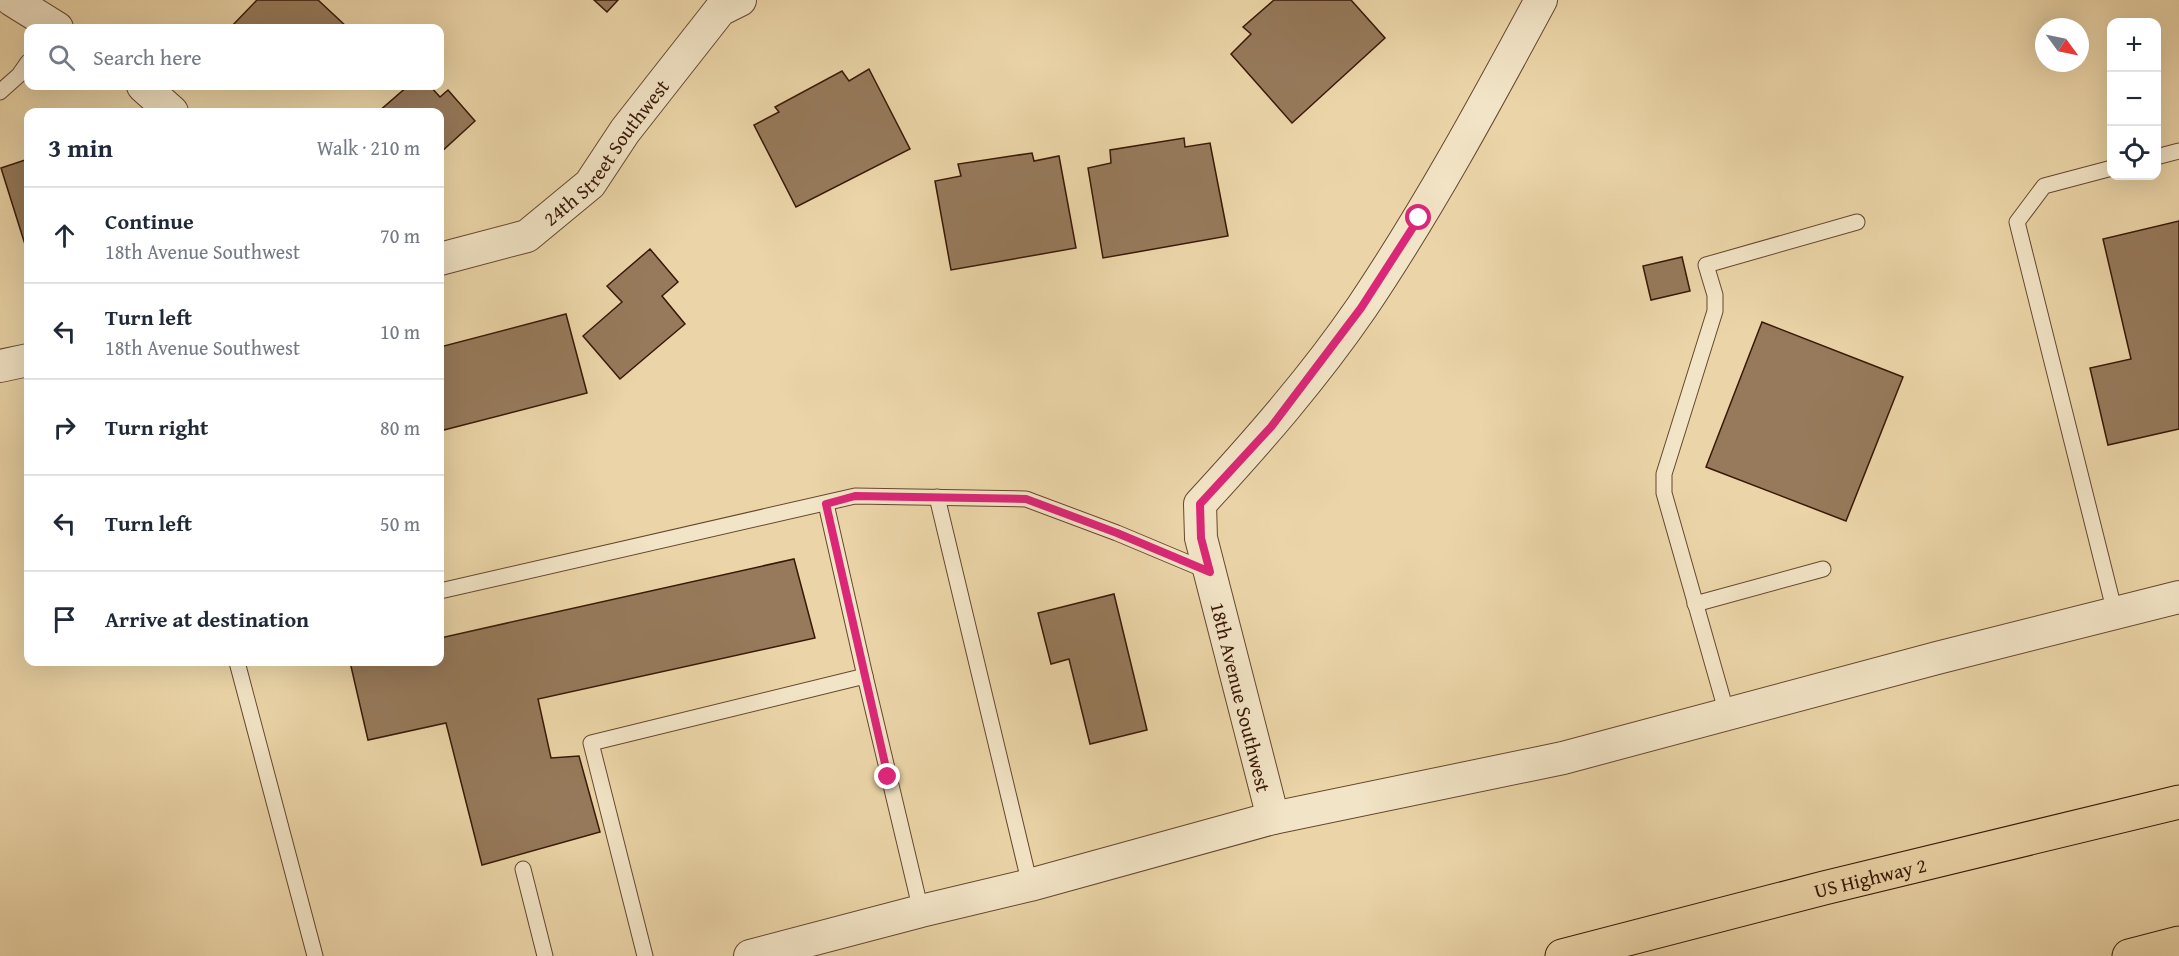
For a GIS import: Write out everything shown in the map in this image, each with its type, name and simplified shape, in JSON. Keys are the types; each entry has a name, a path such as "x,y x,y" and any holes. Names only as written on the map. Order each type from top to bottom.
{"highway":[{"name":"US Highway 2","path":"1572,955 1824,888 2179,802"},
{"path":"2129,956 2179,943"}],"street":[{"path":"12,0 49,24"},
{"name":"24th Street Southwest","path":"444,257 527,236 590,184 625,131 720,10 740,0"},
{"name":"18th Avenue Southwest","path":"1273,818 1201,538 1200,504 1271,427 1361,308 1419,218 1541,0"},
{"path":"147,90 168,108"},
{"path":"0,366 24,361"},
{"path":"750,956 1030,885 1273,818 1563,758 2179,597"}],"lane":[{"path":"0,92 24,68"},
{"path":"2161,156 2179,151"},
{"path":"2107,169 2044,186 2017,222 2115,613"},
{"path":"1727,714 1664,493 1664,474 1715,311 1715,295 1706,266 1857,222"},
{"path":"444,590 855,496 1026,499 1117,533 1210,572"},
{"path":"937,497 1030,885"},
{"path":"826,504 921,911"},
{"path":"1695,604 1823,569"},
{"path":"238,666 315,956"},
{"path":"645,956 591,743 865,676"},
{"path":"523,869 545,956"}],"building":[{"path":"257,0 318,0 344,24 234,24"},
{"path":"594,0 618,0 607,12"},
{"path":"1274,0 1351,0 1385,38 1292,123 1231,54 1251,34 1243,27"},
{"path":"869,69 910,149 796,207 754,125 779,112 775,107 842,71 849,81"},
{"path":"403,90 434,90 440,97 448,90 475,121 444,149 444,108 383,108"},
{"path":"1184,138 1185,147 1210,143 1228,236 1103,258 1088,168 1111,163 1110,150"},
{"path":"1032,153 1034,161 1059,156 1076,248 951,270 935,181 961,176 958,164"},
{"path":"24,160 24,241 1,168"},
{"path":"2179,221 2179,429 2108,445 2090,368 2131,359 2103,239"},
{"path":"650,249 678,282 662,296 685,324 620,379 583,336 622,302 607,286"},
{"path":"1682,257 1690,291 1651,300 1643,266"},
{"path":"566,314 587,393 444,430 444,346"},
{"path":"1762,322 1903,377 1846,521 1706,467"},
{"path":"794,559 815,638 538,699 551,758 579,756 600,832 482,865 446,723 368,740 351,666 444,666 444,637"},
{"path":"1114,594 1147,730 1090,744 1069,659 1051,664 1038,613"}],"route":[{"path":"888,777 826,504 855,496 1026,499 1117,533 1210,572 1201,538 1200,504 1271,427 1361,308 1419,218"}]}
